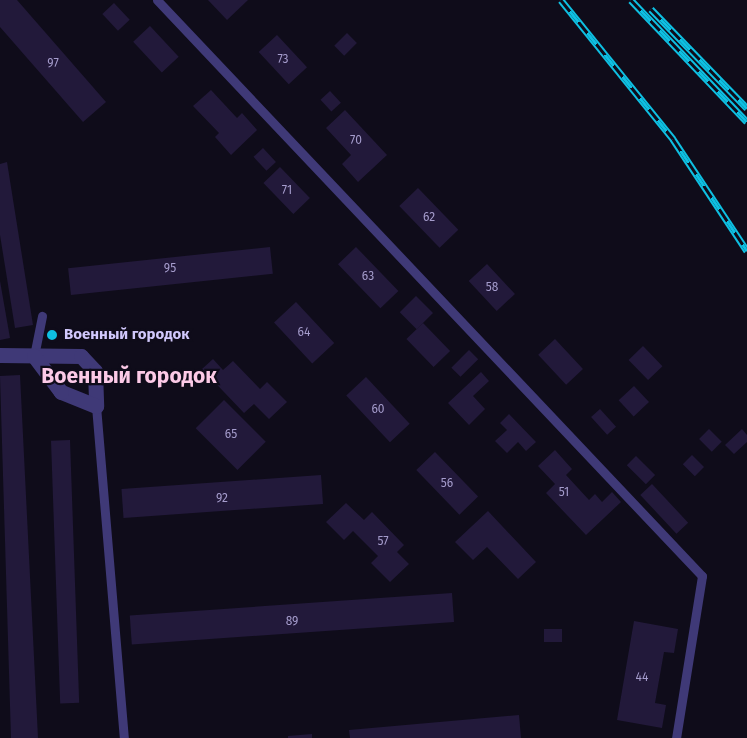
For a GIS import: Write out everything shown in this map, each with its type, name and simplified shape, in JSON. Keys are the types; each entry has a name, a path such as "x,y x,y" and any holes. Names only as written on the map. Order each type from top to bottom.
{"street":[{"path":"0,355 81,356 95,371 96,406 61,392 34,356"}],"lane":[{"path":"158,0 702,576 676,738"},
{"path":"34,356 42,316"},
{"path":"96,406 124,738"}],"building":[{"path":"0,0 17,0 106,102 83,122 0,27"},
{"path":"208,0 248,0 227,20"},
{"path":"114,3 130,20 118,31 102,14"},
{"path":"150,26 179,57 162,72 133,42"},
{"path":"347,33 357,43 344,56 334,46"},
{"path":"277,35 307,67 289,84 259,52"},
{"path":"211,90 237,118 242,113 257,130 231,155 215,137 219,133 193,106"},
{"path":"330,91 341,103 331,112 320,100"},
{"path":"345,110 387,155 358,182 342,164 351,155 326,128"},
{"path":"263,148 276,162 266,171 253,157"},
{"path":"7,162 33,325 15,328 0,235 0,164"},
{"path":"280,167 310,198 293,214 263,183"},
{"path":"418,188 458,230 440,248 399,206"},
{"path":"270,247 273,274 71,295 68,268"},
{"path":"356,247 398,291 380,308 338,264"},
{"path":"487,264 515,294 497,311 469,281"},
{"path":"0,281 10,338 0,340"},
{"path":"416,296 433,313 417,329 400,312"},
{"path":"296,302 334,343 312,363 274,322"},
{"path":"423,323 450,351 434,367 406,339"},
{"path":"555,339 583,369 566,385 538,355"},
{"path":"643,346 662,366 648,380 629,360"},
{"path":"469,350 478,359 461,377 451,368"},
{"path":"213,359 223,370 233,361 260,389 267,382 287,402 269,419 254,404 244,413 202,369"},
{"path":"481,372 489,381 473,396 485,409 469,425 448,403"},
{"path":"20,375 38,738 11,738 0,376"},
{"path":"366,377 410,424 390,442 346,395"},
{"path":"634,386 649,402 634,416 619,400"},
{"path":"224,400 266,442 237,470 196,428"},
{"path":"600,409 616,427 607,435 591,417"},
{"path":"509,414 536,442 526,451 518,442 507,453 495,441 507,430 500,423"},
{"path":"709,429 722,442 712,452 699,439"},
{"path":"742,429 747,435 747,442 734,454 725,445"},
{"path":"70,440 79,703 60,704 51,441"},
{"path":"555,450 572,469 566,475 589,500 595,494 602,502 612,492 621,502 586,535 546,493 555,484 538,466"},
{"path":"435,452 478,497 459,515 416,470"},
{"path":"692,455 704,467 695,476 683,464"},
{"path":"636,456 655,475 646,484 627,465"},
{"path":"321,475 323,504 124,518 121,489"},
{"path":"652,484 688,523 676,534 640,495"},
{"path":"346,503 364,520 372,512 404,545 397,552 409,564 390,582 371,563 378,556 353,531 344,540 326,522"},
{"path":"488,511 536,562 518,579 487,547 473,560 455,542"},
{"path":"452,593 454,622 132,644 130,616"},
{"path":"634,621 678,629 674,653 664,652 655,703 666,705 662,728 617,720"},
{"path":"544,629 562,629 562,642 544,642"},
{"path":"519,715 521,738 350,738 349,730"},
{"path":"312,734 312,738 288,738 288,736"}],"railway":[{"path":"561,0 673,139 747,251"},
{"path":"631,0 747,122"},
{"path":"651,9 747,108"}],"place":[{"name":"Военный городок","path":"52,335"}],"district":[{"name":"Военный городок","path":"129,376"}]}
